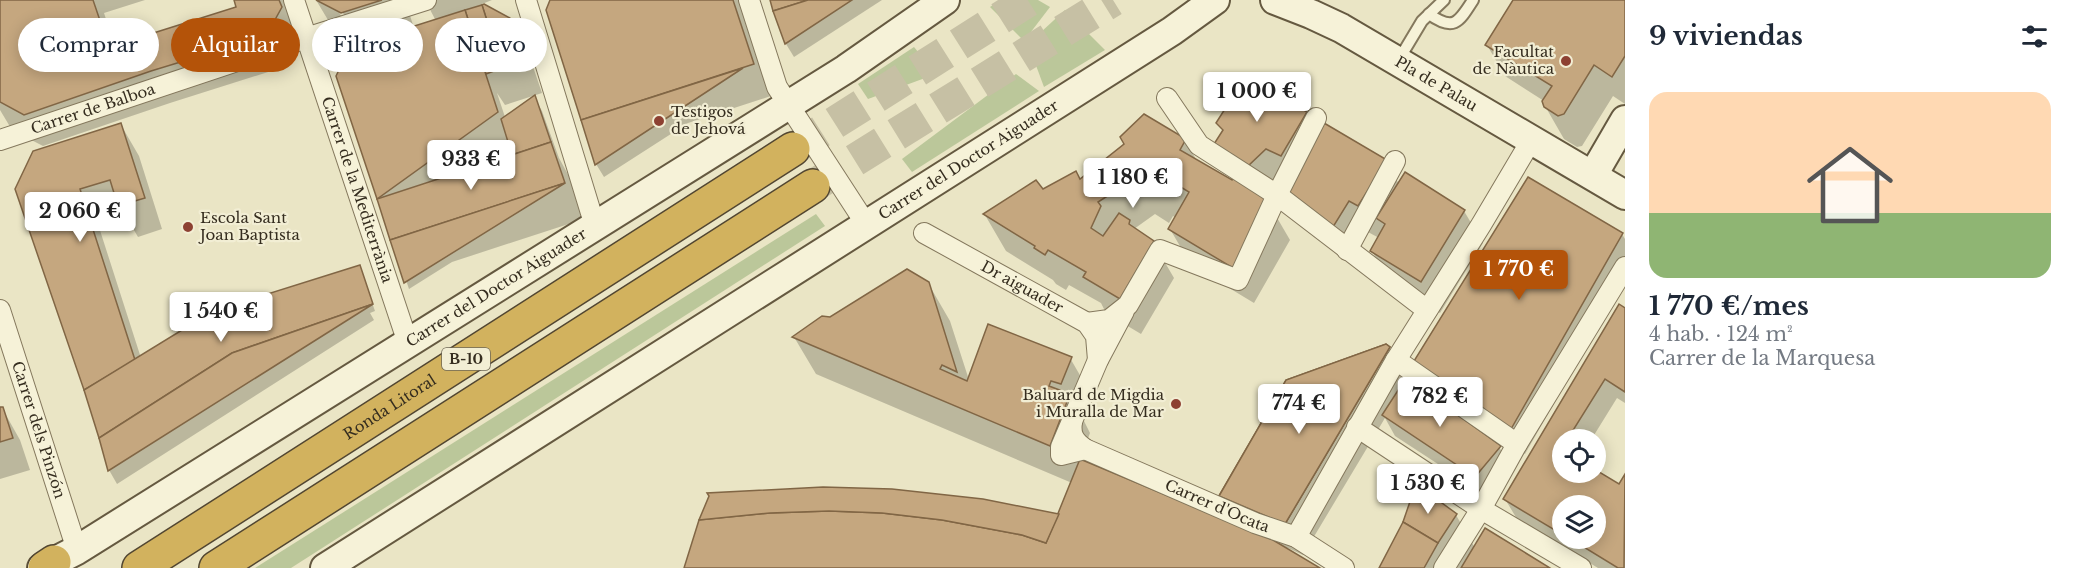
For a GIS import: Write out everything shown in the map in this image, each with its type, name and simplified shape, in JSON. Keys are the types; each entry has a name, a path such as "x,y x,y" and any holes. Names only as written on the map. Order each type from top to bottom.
{"highway":[{"name":"Ronda Litoral","path":"139,568 793,149"},
{"name":"B-10","path":"216,568 813,186"}],"main road":[{"name":"Carrer del Doctor Aiguader","path":"54,562 788,105 889,41 945,0"},
{"name":"Carrer del Doctor Aiguader","path":"325,568 1172,31 1215,0"},
{"name":"Pla de Palau","path":"1275,0 1341,28 1625,195"},
{"path":"1593,176 1625,120"}],"street":[{"name":"Carrer de la Mediterrània","path":"294,0 408,343"},
{"path":"526,0 596,226"},
{"path":"749,0 777,87 866,224"},
{"name":"Carrer de Balboa","path":"0,140 412,2"},
{"path":"1167,98 1199,145 1277,195 1427,310"},
{"path":"1085,448 1061,454 1061,447 1098,360 1126,306 1160,250 1238,280 1316,118"},
{"path":"1296,537 1396,360 1532,139"},
{"path":"1347,250 1395,161"},
{"name":"Dr aiguader","path":"924,233 1087,323"},
{"path":"1444,568 1625,267"},
{"path":"1098,360 1096,336 1087,323 1109,320 1126,306"},
{"name":"Carrer dels Pinzón","path":"0,310 54,562"},
{"path":"1396,360 1517,444"},
{"path":"1072,422 1071,430 1075,442 1085,448"},
{"path":"1357,427 1481,509 1581,568"},
{"name":"Carrer d'Ocata","path":"1085,448 1255,523 1296,537 1344,568"}],"lane":[{"path":"1398,61 1411,38 1444,0"},
{"path":"1430,14 1442,23 1452,24 1459,20 1473,0"}],"green space":[{"path":"1000,0 1038,0 1050,7 1024,41 990,7"},
{"path":"1065,10 1105,50 1044,87 1028,44"},
{"path":"914,47 936,74 868,99 858,84"},
{"path":"1016,74 1039,91 912,172 902,159"},
{"path":"816,214 825,226 291,568 255,568"}],"building":[{"path":"0,0 93,0 99,18 18,18 18,72 148,72 24,115 0,102"},
{"path":"234,0 279,0 282,7 276,18 201,18 236,7"},
{"path":"316,0 382,0 341,13"},
{"path":"550,0 733,0 754,64 581,120 546,10"},
{"path":"770,0 808,0 773,11"},
{"path":"808,0 852,0 785,44 773,11"},
{"name":"Facultat de Nàutica","path":"1513,0 1625,0 1625,56 1612,77 1594,65 1564,114 1558,116 1544,107 1542,101 1552,86 1485,45"},
{"path":"484,4 510,18 486,18 482,5"},
{"path":"482,5 486,18 468,18 465,10"},
{"path":"465,10 468,18 440,18"},
{"path":"435,19 435,72 485,72 498,112 377,199 336,76 338,72 423,72 423,23"},
{"path":"171,27 171,65 159,69 159,31"},
{"path":"743,68 595,165 581,120"},
{"path":"1246,76 1307,112 1281,156 1266,149 1248,166 1214,144 1223,130 1216,123"},
{"path":"535,95 551,142 512,155 501,119"},
{"path":"1144,114 1186,139 1180,150 1232,180 1233,177 1271,203 1233,268 1168,229 1189,192 1176,184 1171,192 1152,181 1148,188 1134,179 1098,202 1101,206 1091,228 1103,236 1119,213 1130,220 1129,224 1154,241 1120,299 1083,277 1086,272 1048,250 1045,255 1034,248 1035,246 983,214 1036,180 1043,189 1076,171 1080,179 1124,144 1120,137"},
{"path":"121,123 145,198 118,206 110,180 80,189 135,360 84,390 15,189 33,151"},
{"path":"1324,123 1387,160 1358,206 1349,201 1333,227 1283,196"},
{"path":"551,142 565,183 390,240 377,199"},
{"path":"1405,172 1465,210 1421,282 1370,251 1385,224 1376,218"},
{"path":"1528,177 1623,233 1511,429 1414,361"},
{"path":"565,183 404,283 390,240"},
{"path":"360,265 373,304 232,353 99,438 84,390 213,311"},
{"path":"907,269 929,282 957,372 942,365 940,369 967,381 988,324 1072,357 1061,384 1051,381 1049,386 1070,394 1050,446 792,337 822,316 830,317"},
{"path":"373,304 108,471 99,438 232,353"},
{"path":"1619,304 1625,308 1625,392 1605,379 1574,429 1552,429 1552,483 1606,483 1606,476 1619,484 1625,474 1624,568 1618,568 1587,549 1606,549 1606,495 1552,495 1552,528 1503,499"},
{"path":"1386,344 1390,347 1285,524 1219,496 1286,380","holes":["1303,388 1333,405 1282,490 1252,474"]},
{"path":"1386,344 1390,347 1285,524 1219,496 1286,380"},
{"path":"1406,378 1501,446 1475,477 1382,415"},
{"path":"0,407 3,407 13,438 0,442"},
{"path":"1080,459 1273,540 1320,568 684,568 699,520 770,513 829,511 882,513 942,520 1022,535 1046,543"},
{"path":"1416,484 1457,514 1438,543 1403,522"},
{"path":"823,487 892,489 983,499 1059,514 1046,543 1022,535 942,520 882,513 829,511 770,513 699,520 709,496 707,493"},
{"path":"1403,522 1438,543 1424,568 1379,568"},
{"path":"1485,528 1550,568 1461,568"}],"tunnel":[{"path":"793,149 1029,0"},
{"path":"813,186 1113,0"}],"place":[{"name":"Facultat de Nàutica","path":"1566,61"},
{"name":"Testigos de Jehová","path":"659,121"},
{"name":"Escola Sant Joan Baptista","path":"188,227"},
{"name":"Baluard de Migdia i Muralla de Mar","path":"1176,404"}]}
